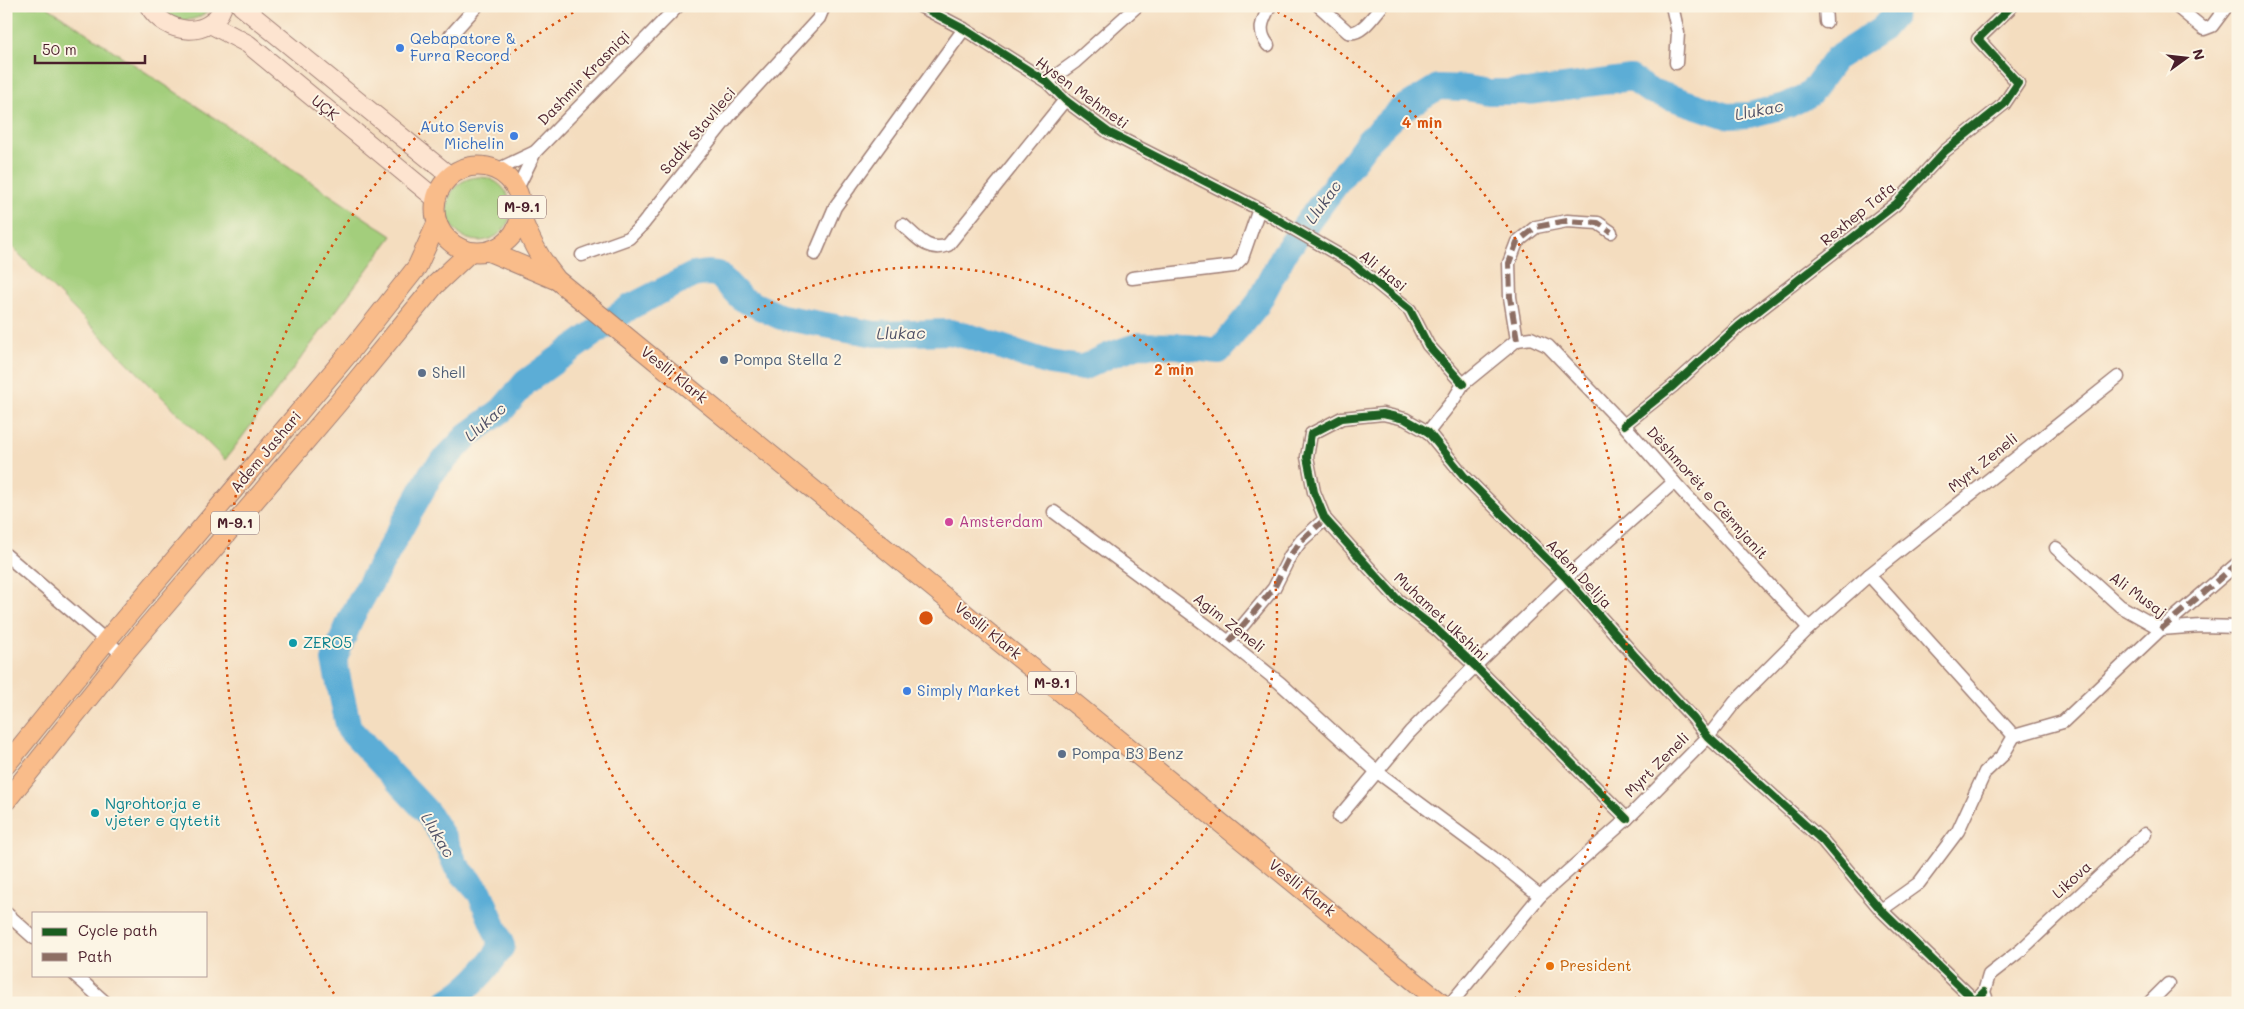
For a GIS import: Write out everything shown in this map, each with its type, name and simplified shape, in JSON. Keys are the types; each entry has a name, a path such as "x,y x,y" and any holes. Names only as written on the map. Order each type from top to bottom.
{"main road":[{"path":"436,199 441,187 450,176 460,170 472,166 485,166 497,170"},
{"name":"M-9.1","path":"436,199 437,223 450,242 470,252 490,252 501,247 510,240 517,230 522,217 522,203 517,189 509,178 497,170"},
{"name":"Veslli Klark","path":"522,217 530,240 545,265 557,280 1441,1003"},
{"name":"Adem Jashari","path":"6,765 106,641 349,353 417,267 437,223"},
{"name":"M-9.1","path":"6,800 123,655 435,285 470,252"},
{"name":"Veslli Klark","path":"490,252 557,280"}],"street":[{"path":"149,6 155,16 167,25 182,30 210,24 223,6"},
{"name":"UÇK","path":"241,6 450,176"},
{"path":"450,36 477,6"},
{"name":"Dashmir Krasniqi","path":"517,189 535,152 678,6"},
{"name":"Sadik Stavileci","path":"582,255 628,238 643,224 729,116 820,18 824,6"},
{"name":"Hysen Mehmeti","path":"920,6 964,29 1047,82 1065,100 1108,132 1259,209"},
{"path":"1047,82 1075,62 1137,6"},
{"path":"1268,45 1261,37 1260,31 1270,6"},
{"path":"1319,6 1348,32 1353,34 1359,31 1382,6"},
{"path":"1672,6 1678,33 1676,63"},
{"path":"1825,6 1826,22"},
{"name":"Rexhep Tafa","path":"1624,425 1673,386 1739,326 1896,204 1945,151 2004,104 2018,82 1978,39 2012,6"},
{"path":"2176,6 2204,29 2212,26 2227,6"},
{"name":"UÇK","path":"210,24 248,44 436,199"},
{"path":"815,254 835,207 964,29"},
{"name":"Hysen Mehmeti","path":"903,225 925,245 932,248 948,245 1065,100"},
{"name":"Dashmir Krasniqi","path":"497,170 535,152"},
{"path":"1132,278 1234,266 1242,258 1259,209"},
{"name":"Ali Hasi","path":"1259,209 1351,262 1410,310 1428,345 1463,384"},
{"path":"1428,432 1454,399 1463,384 1517,340 1510,297 1509,262 1517,242 1536,226 1567,221 1598,223 1611,232"},
{"name":"Dëshmorët e Cërmjanit","path":"1517,340 1531,338 1548,346 1624,425 1809,628"},
{"name":"Myrt Zeneli","path":"1451,1003 1540,896 1626,819 1708,737 1735,702 1809,628 1869,575 2118,377"},
{"name":"Muhamet Ukshini","path":"1428,432 1405,419 1383,414 1342,418 1312,434 1307,457 1314,492 1325,519 1398,600 1436,629 1475,666 1626,819"},
{"name":"Adem Delija","path":"1428,432 1464,476 1566,578 1708,737 1823,841 1881,910 1975,1001 1986,997"},
{"name":"Adem Delija","path":"1566,578 1674,482"},
{"name":"Agim Zeneli","path":"1054,512 1230,642 1280,683 1376,771 1492,857 1540,896"},
{"path":"1230,642 1274,588 1290,556 1301,541 1325,519"},
{"name":"Ali Musaj","path":"2014,736 2063,722 2161,629 2120,606 2056,548"},
{"path":"6,555 123,655"},
{"path":"2161,629 2238,564"},
{"path":"1869,575 2014,736 2003,755 1984,772 1958,831 1919,883 1881,910"},
{"name":"Muhamet Ukshini","path":"1475,666 1566,578"},
{"path":"2161,629 2201,626 2238,627"},
{"path":"1339,817 1410,732 1475,666"},
{"name":"Likova","path":"1986,997 1989,976 2021,950 2145,834"},
{"path":"6,913 32,936"},
{"path":"76,976 106,1003"},
{"path":"2149,1003 2168,984"}],"green space":[{"path":"6,6 46,6 392,236 225,460 6,241"},
{"path":"160,6 212,6 200,16 186,20 172,17"},
{"path":"479,177 497,183 505,191 511,209 505,227 497,235 479,241 461,235 453,227 447,209 453,191 461,183"}],"waterway":[{"name":"Llukac","path":"445,1003 462,992 477,978 502,946 480,893 456,866 445,840 427,812 349,729 334,660 351,618 431,474 467,436 502,410 526,382 630,307 693,275 707,273 718,274 742,299 781,317 875,334 950,332 971,337 1049,363 1082,368 1110,355 1139,345 1177,346 1219,351 1257,305 1284,254 1369,140 1399,111 1438,87 1466,88 1489,92 1528,92 1631,78 1648,90 1727,116 1749,115 1788,105 1810,94 1836,58 1882,29 1894,15 1897,6"}],"marked path":[{"path":"1517,340 1510,297 1509,263 1517,242 1536,227 1567,221 1598,223 1611,232"},
{"path":"1229,642 1274,588 1290,556 1301,541 1325,519"},
{"path":"2161,629 2238,563"}],"cycle path":[{"path":"920,6 964,29 1047,82 1065,100 1108,132 1259,209 1351,262 1410,310 1428,345 1463,384"},
{"path":"1624,425 1673,386 1739,326 1896,204 1945,151 2004,104 2018,83 1978,39 2012,6"},
{"path":"1627,819 1475,666 1436,629 1398,600 1325,519 1314,492 1307,457 1311,434 1342,418 1383,414 1405,419 1428,432 1464,476 1566,578 1708,737 1823,841 1881,910 1975,1001 1984,992"}],"place":[{"name":"Qebapatore & Furra Record","path":"400,48"},
{"name":"Auto Servis Michelin","path":"514,136"},
{"name":"Pompa Stella 2","path":"724,360"},
{"name":"Shell","path":"422,373"},
{"name":"Amsterdam","path":"949,522"},
{"name":"ZERO5","path":"293,643"},
{"name":"Simply Market","path":"907,691"},
{"name":"Pompa B3 Benz","path":"1062,754"},
{"name":"Ngrohtorja e vjeter e qytetit","path":"95,813"},
{"name":"President","path":"1550,966"}]}
